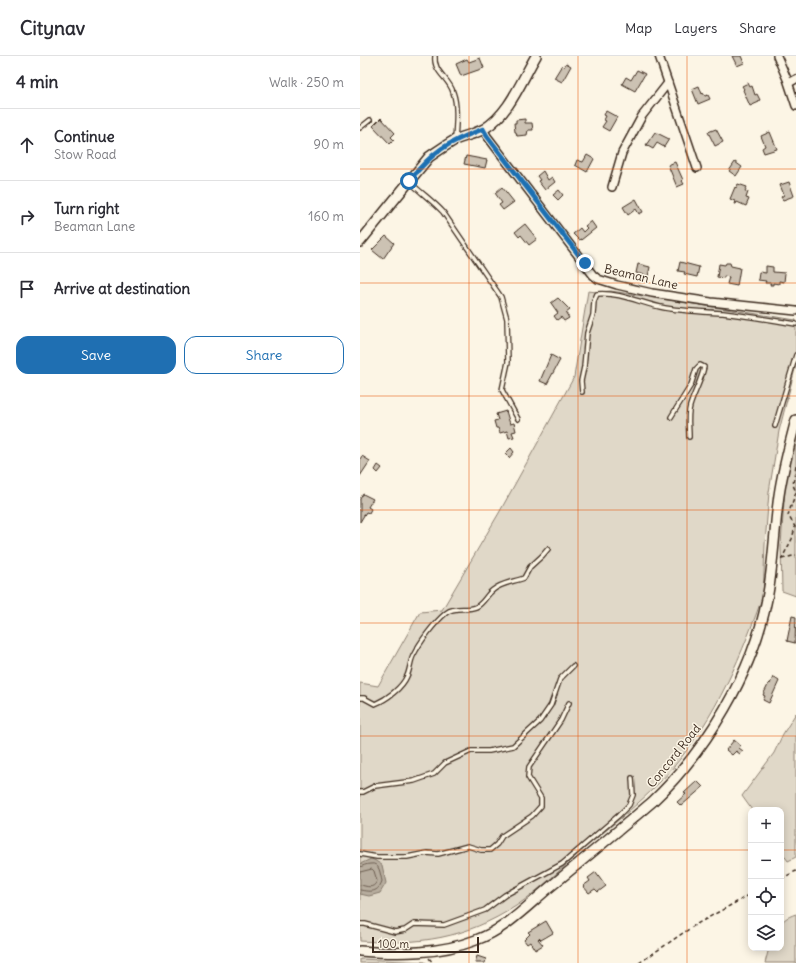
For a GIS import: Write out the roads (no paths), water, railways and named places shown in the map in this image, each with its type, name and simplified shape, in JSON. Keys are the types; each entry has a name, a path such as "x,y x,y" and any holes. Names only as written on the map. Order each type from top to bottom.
{"street":[{"path":"360,242 429,157 455,140 483,129 498,118 536,56"},
{"path":"659,56 697,168"},
{"path":"777,56 789,83 796,106"},
{"path":"789,83 796,79"},
{"path":"612,187 622,153 638,122 668,83"},
{"name":"Beaman Lane","path":"483,129 593,275 598,279 652,293 718,303 796,311"},
{"name":"Concord Road","path":"360,951 430,951 460,945 491,934 517,916 656,798 694,754 723,712 753,646 763,615 777,559 780,488 796,420"}],"lane":[{"path":"435,56 434,61 438,70 453,90 455,102 455,140"},
{"path":"360,128 370,120"},
{"path":"409,181 421,193 432,200 443,212 501,297 507,319 508,362 502,390 518,418"},
{"path":"582,392 581,381 584,367 586,333 593,315 594,301 597,294 614,294 633,298 663,308 676,310 752,316 796,324"},
{"path":"775,426 796,355"},
{"path":"671,417 690,385 696,369 700,365 704,367 690,406 688,420 690,437"},
{"path":"360,698 364,698 375,704 391,694 404,682 412,658 419,644 448,611 474,607 483,602 491,591 500,585 524,578 530,567 548,549"},
{"path":"361,793 375,786 414,781 434,774 445,763 471,750 489,751 513,746 540,721 551,705 560,679 573,666"},
{"path":"360,854 407,857 427,853 438,854 468,846 481,850 490,850 497,844 502,836 532,816 541,806 541,798 528,777 529,767 561,720 569,703"},
{"path":"360,924 395,932 405,930 414,924 444,925 485,910 505,895 562,864 618,816 629,805 633,794 632,778"}],"water":[{"path":"371,859 382,865 386,883 380,893 369,896 360,894 360,864"}]}
